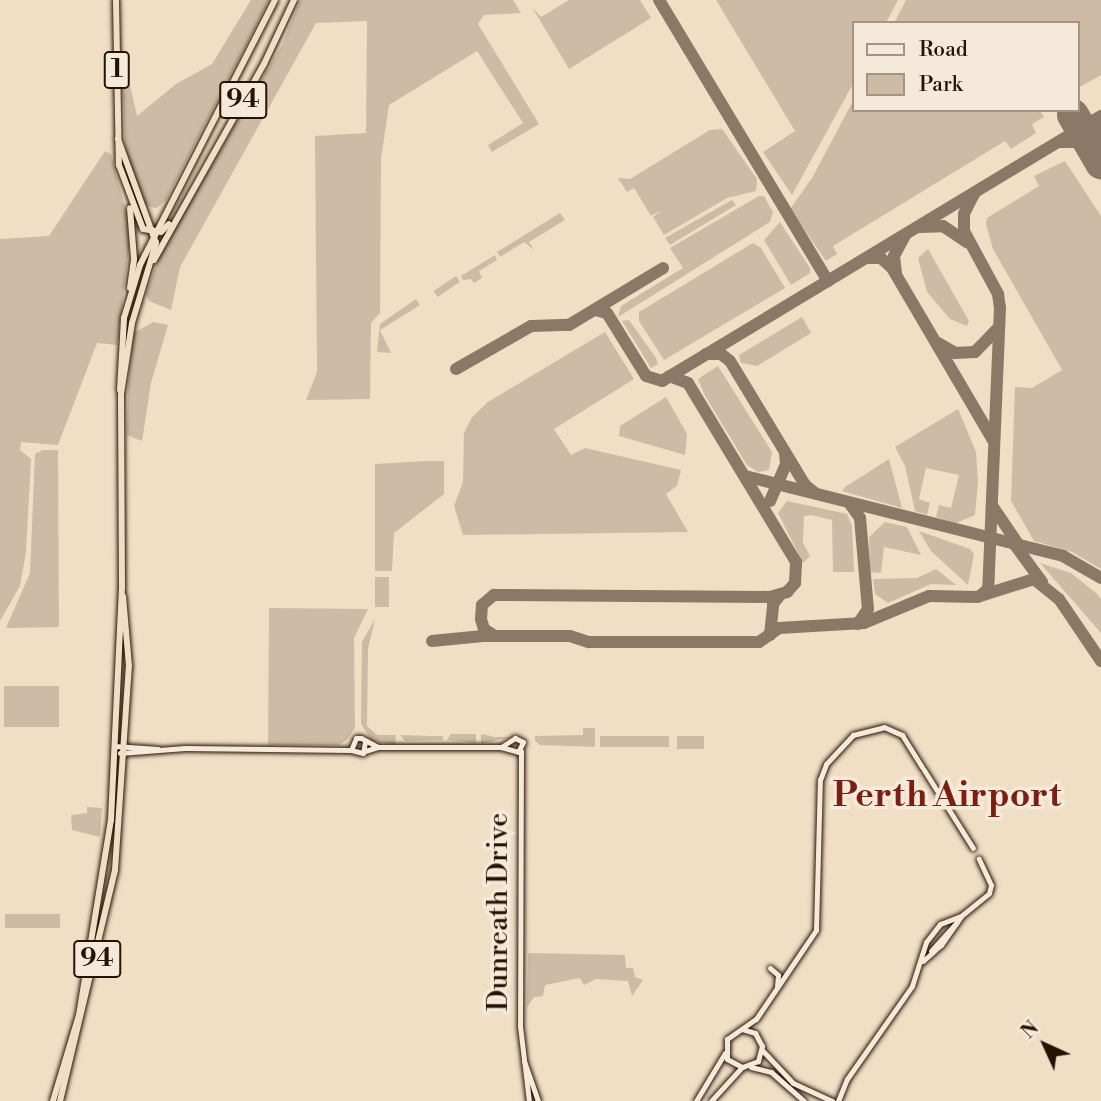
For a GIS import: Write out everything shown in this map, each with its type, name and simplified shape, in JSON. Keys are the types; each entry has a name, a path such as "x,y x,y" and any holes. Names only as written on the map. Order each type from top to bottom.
{"highway":[{"name":"1","path":"116,0 119,165 129,200 134,259 127,304"},
{"name":"94","path":"121,394 118,378 127,304 155,232 275,0"},
{"name":"94","path":"53,1101 88,965 111,820 122,587 121,394 132,323 151,267 264,64 294,0"},
{"name":"1","path":"118,139 155,232"},
{"path":"129,200 144,229 155,232 166,229 184,205"},
{"path":"145,209 158,214 167,207"},
{"path":"151,267 155,232"},
{"name":"94","path":"60,1101 115,870 129,666 122,587"}],"main road":[{"path":"696,1101 725,1053 729,1035 743,1029 769,1001 808,944 818,921 824,768 858,733 884,727 902,735 973,848"},
{"path":"337,748 358,738 378,747"},
{"path":"115,749 337,748 358,754 378,747 501,747 521,751 521,739 501,747"},
{"path":"365,741 365,751"},
{"path":"351,742 351,750"},
{"name":"Dunreath Drive","path":"510,742 519,763"},
{"name":"Dunreath Drive","path":"521,751 519,763 524,1061 529,1101"},
{"path":"918,969 926,954 959,919 991,891 979,859"},
{"path":"743,1029 758,1036 762,1050 793,1083 821,1100 835,1101 847,1079 901,1004 926,954 947,923 959,919"},
{"path":"769,1001 779,980 770,968"},
{"path":"712,1101 745,1067 758,1061 762,1050"},
{"path":"725,1053 731,1063 771,1072 804,1101"},
{"name":"Dunreath Drive","path":"524,1061 538,1101"}],"green space":[{"path":"251,0 269,0 166,200 157,208 150,207 144,203 130,170 125,143 122,50 137,116 176,84 212,64"},
{"path":"300,0 513,0 521,13 484,15 478,24 539,124 492,152 488,145 523,123 477,51 389,105 381,159 380,313 371,323 370,399 306,400 317,372 315,136 366,133 367,21 316,23 180,267 171,310 149,301 146,295 160,253 282,45"},
{"path":"569,0 640,0 651,18 569,69 532,7 541,17"},
{"path":"716,0 898,0 887,21 852,21 852,86 792,195 763,152 795,131"},
{"path":"906,0 1101,0 1101,75 1080,87 1080,21 895,21"},
{"path":"852,103 852,112 1041,112 1044,117 1032,124 1036,133 1011,149 1005,141 833,246 837,254 826,261 790,209 812,178"},
{"path":"722,129 757,179 756,191 727,198 664,235 653,217 662,210 651,216 634,188 627,192 618,178 630,179 710,130"},
{"path":"105,151 111,154 131,231 117,345 97,343 58,445 21,442 20,450 31,459 26,552 20,586 0,621 0,239 49,236"},
{"path":"1065,161 1101,216 1101,569 1072,552 1034,541 1011,501 1015,387 1032,388 1062,370 993,249 986,224 987,218 1039,186 1034,176"},
{"path":"759,196 764,196 773,212 770,222 618,317 621,306 683,268 670,248"},
{"path":"732,200 736,205 670,245 665,238"},
{"path":"560,213 565,220 529,242 534,250 524,242 500,257 497,252"},
{"path":"780,222 810,268 810,273 791,285 764,240"},
{"path":"753,243 761,248 785,288 664,360 639,321 639,312"},
{"path":"928,249 969,321 967,326 950,319 927,292 918,258"},
{"path":"495,255 497,260 479,271 482,278 474,283 471,279 463,280 461,276"},
{"path":"456,276 460,282 438,297 434,291"},
{"path":"416,299 420,305 380,330 391,353 377,352 380,324"},
{"path":"802,317 811,333 757,366 741,363 739,355"},
{"path":"629,320 656,358 658,364 651,368 622,321"},
{"path":"153,322 168,325 151,383 142,441 127,435 128,385 134,333"},
{"path":"605,332 634,379 554,429 571,455 585,448 681,470 677,486 666,494 688,532 463,535 454,506 463,482 464,433 472,417 488,402"},
{"path":"718,366 772,452 769,470 758,472 747,465 704,394 698,379"},
{"path":"666,397 687,434 685,455 619,436 620,426"},
{"path":"958,409 976,452 978,481 975,515 956,523 936,517 939,505 951,508 959,475 926,468 919,499 930,503 927,515 915,511 905,466 895,447"},
{"path":"43,450 58,450 59,627 6,628 30,573 35,454"},
{"path":"889,459 902,508 842,491 845,487"},
{"path":"444,461 444,494 394,533 392,571 375,571 375,464"},
{"path":"787,501 847,514 852,526 854,572 833,572 832,520 811,515 804,516 803,543 810,556 803,563 778,513"},
{"path":"885,522 907,527 921,555 884,547 881,573 870,572 869,537"},
{"path":"919,531 970,549 974,554 968,585 931,551"},
{"path":"1040,563 1071,573 1096,593 1101,599 1101,633"},
{"path":"936,569 956,585 931,584 888,603 875,594 873,579 917,578"},
{"path":"375,577 389,577 389,607 375,607"},
{"path":"269,608 368,609 354,638 355,728 347,740 339,745 268,745"},
{"path":"375,619 368,649 367,726 377,735 396,735 395,745 372,741 361,724 362,642"},
{"path":"4,686 59,686 59,727 4,727"},
{"path":"583,728 595,728 595,747 540,745 535,741 535,736 583,735"},
{"path":"451,734 476,734 476,743 447,740"},
{"path":"481,734 495,737 510,737 481,744"},
{"path":"400,735 443,736 443,740 405,741"},
{"path":"600,736 669,736 669,747 600,747"},
{"path":"677,736 704,736 704,749 677,749"},
{"path":"87,807 102,808 100,837 72,830 71,815 87,813"},
{"path":"5,914 60,914 60,928 5,928"},
{"path":"528,953 625,955 626,968 633,968 635,977 643,980 632,996 628,981 596,979 584,985 580,978 545,985 543,996 534,997 527,1007"}],"taxiway":[{"path":"659,0 828,281"},
{"path":"595,310 607,313 646,376 662,381 1101,116"},
{"path":"1099,158 1094,136 1101,119"},
{"path":"1060,142 1080,142 1100,161"},
{"path":"974,194 964,214 964,231 998,294 1000,308 988,589 980,596"},
{"path":"920,227 943,226 967,242"},
{"path":"896,273 894,256 905,235"},
{"path":"866,258 881,258 892,268 993,440"},
{"path":"456,369 531,326 569,325 663,268"},
{"path":"938,343 955,353 975,352 997,329"},
{"path":"706,354 721,354 730,361 805,485 815,493"},
{"path":"495,636 484,629 481,619 482,605 494,595 770,597 787,592 795,583 796,562 688,383 669,376"},
{"path":"770,501 786,464 785,453"},
{"path":"745,476 1063,556 1101,578"},
{"path":"850,504 860,518 868,609 858,624"},
{"path":"993,507 1018,544"},
{"path":"1012,541 1042,582"},
{"path":"432,641 483,636 570,636 589,642 759,642 779,628 864,623 929,596 977,597 1034,579 1059,599 1101,661"},
{"path":"770,635 773,604 780,595"}],"runway":[{"path":"1073,115 1101,163"}],"district":[{"name":"Perth Airport","path":"947,796"}]}
